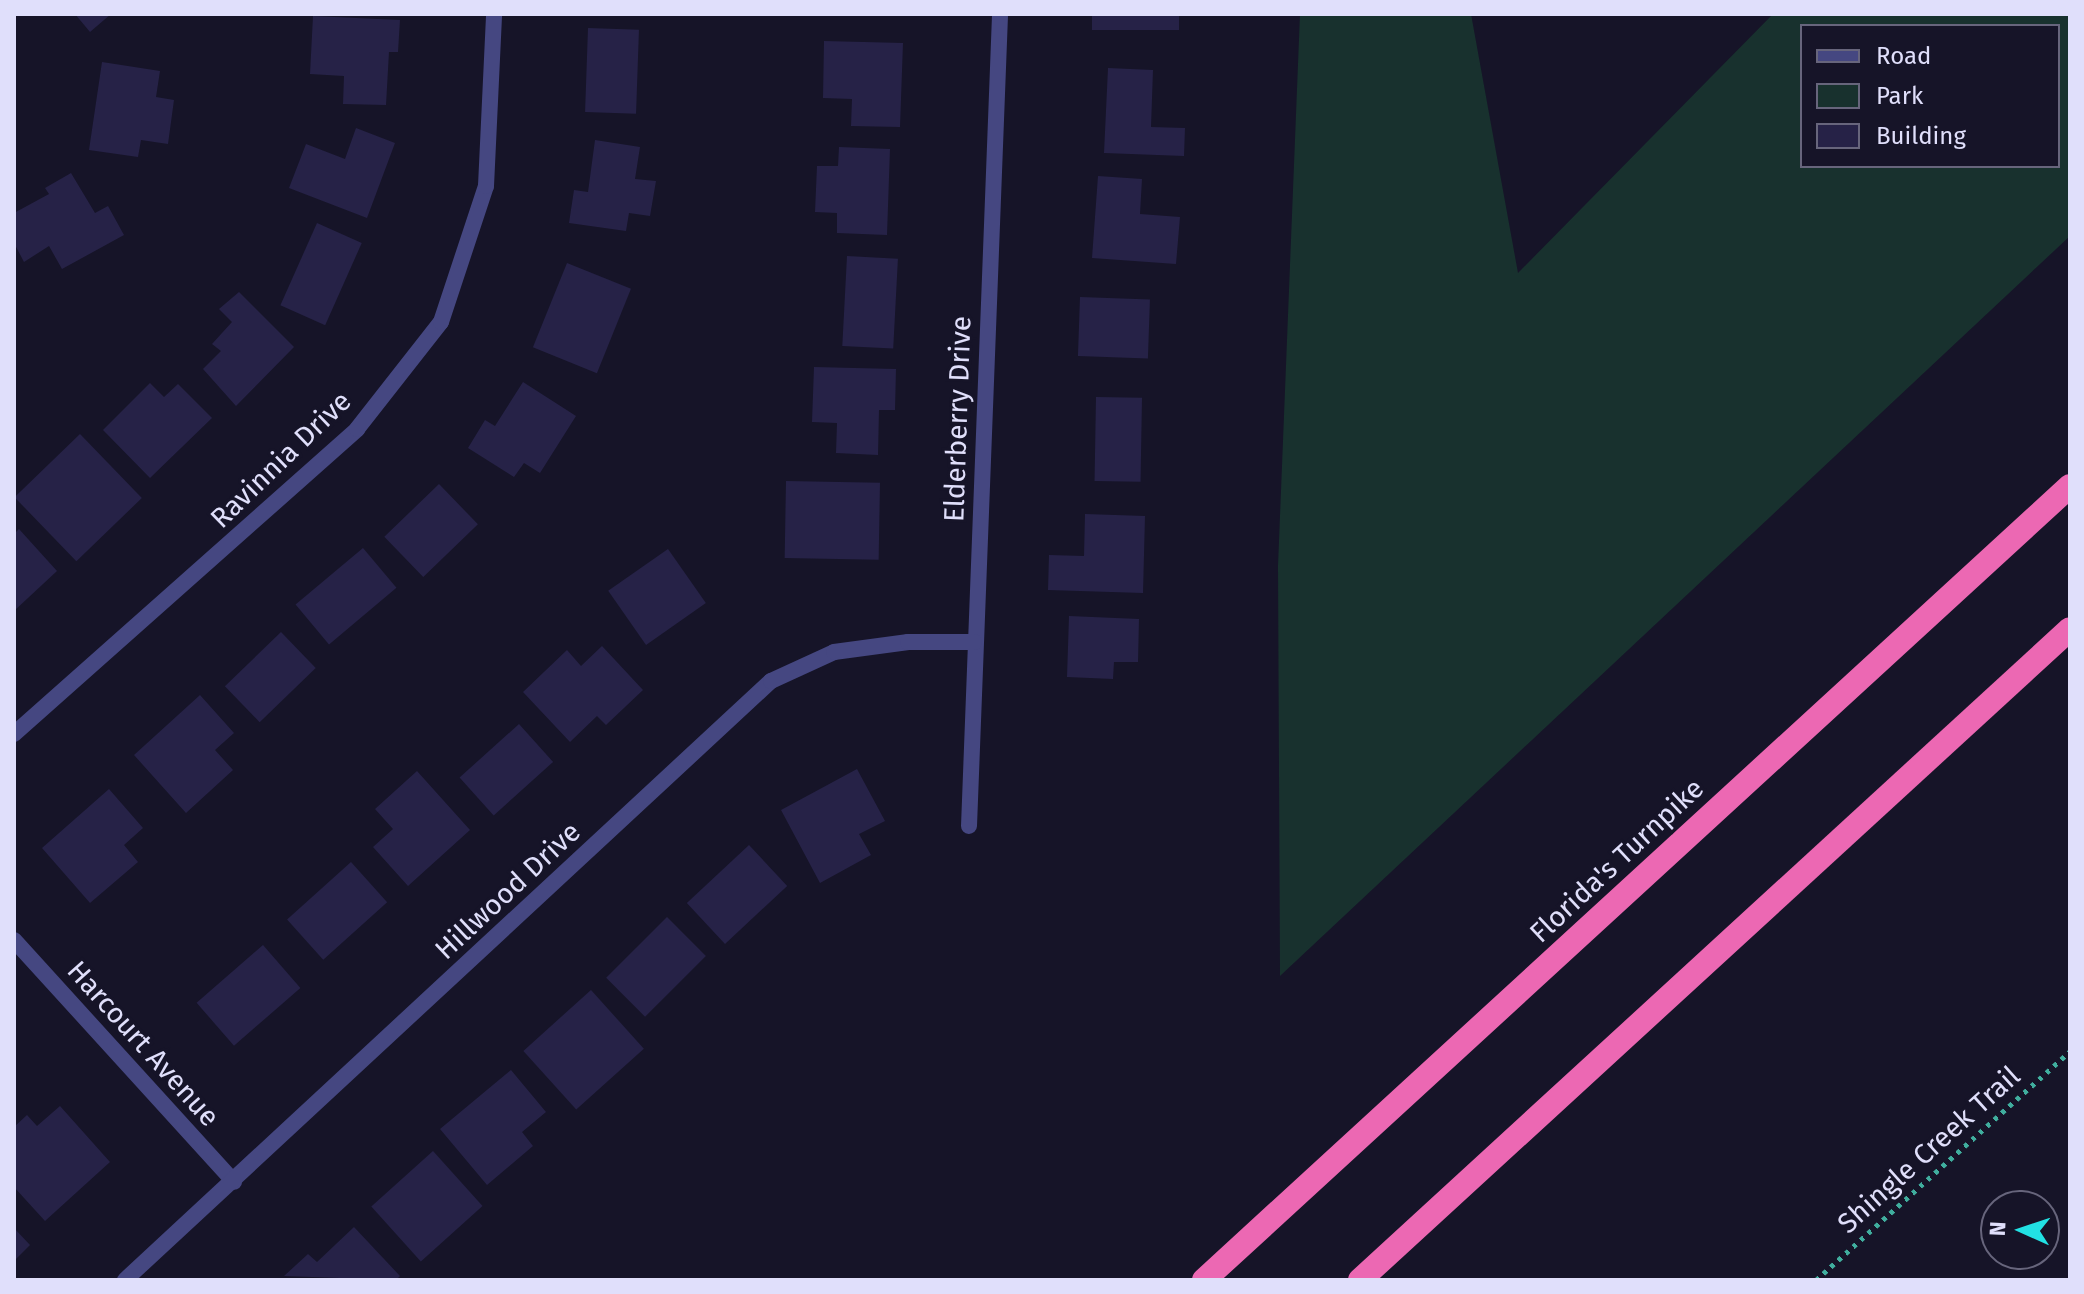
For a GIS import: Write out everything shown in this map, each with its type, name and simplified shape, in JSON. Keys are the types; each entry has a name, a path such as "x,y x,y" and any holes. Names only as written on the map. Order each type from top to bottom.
{"highway":[{"name":"Florida's Turnpike","path":"1204,1280 2070,486"},
{"path":"1360,1280 2070,629"}],"street":[{"name":"Ravinnia Drive","path":"14,734 357,429 441,322 486,186 494,14"},
{"name":"Elderberry Drive","path":"969,826 1000,14"},
{"name":"Hillwood Drive","path":"125,1280 771,681 834,652 908,642 974,642"},
{"name":"Harcourt Avenue","path":"14,940 234,1182"}],"path":[{"name":"Shingle Creek Trail","path":"1816,1280 2070,1051"}],"green space":[{"path":"1300,14 1471,14 1518,273 1773,14 2070,14 2070,236 1280,976 1278,566"}],"building":[{"path":"75,14 111,14 90,32"},
{"path":"1092,14 1179,14 1179,30 1092,30"},
{"path":"313,16 400,20 398,52 389,52 386,105 343,104 344,76 310,74"},
{"path":"588,28 639,30 636,114 585,112"},
{"path":"824,41 903,43 900,127 851,126 852,99 823,98"},
{"path":"102,62 160,71 156,97 174,100 168,144 141,140 138,157 89,150"},
{"path":"1108,68 1153,70 1151,127 1185,128 1184,156 1104,153"},
{"path":"356,128 395,143 367,218 289,188 306,144 345,159"},
{"path":"595,140 640,147 635,179 656,181 650,216 629,213 626,231 569,223 574,190 588,192"},
{"path":"839,147 890,149 887,235 837,233 837,213 815,212 817,166 838,166"},
{"path":"71,173 95,213 108,206 124,235 62,269 49,246 24,262 14,243 14,213 49,194 45,188"},
{"path":"1098,176 1142,179 1140,214 1180,217 1176,264 1092,258"},
{"path":"317,223 362,243 325,325 280,305"},
{"path":"847,256 898,259 893,349 842,346"},
{"path":"567,263 631,289 597,373 533,347"},
{"path":"239,292 294,347 236,406 203,369 221,351 212,344 232,322 219,309"},
{"path":"1080,297 1150,299 1148,358 1078,356"},
{"path":"814,367 896,369 895,410 879,410 878,455 836,453 837,423 812,422"},
{"path":"523,382 576,416 540,473 524,463 514,477 468,448 485,420 495,426"},
{"path":"150,383 164,397 178,384 212,418 150,478 103,430"},
{"path":"1096,397 1142,398 1141,482 1095,481"},
{"path":"80,434 142,498 76,561 15,497"},
{"path":"786,481 880,483 879,560 785,558"},
{"path":"439,484 478,524 423,577 384,537"},
{"path":"1085,514 1145,516 1143,593 1048,590 1049,555 1084,556"},
{"path":"19,529 57,571 14,611 14,534"},
{"path":"363,548 396,588 329,644 296,605"},
{"path":"668,549 706,603 646,645 608,591"},
{"path":"1069,616 1139,619 1138,662 1114,662 1113,679 1067,677"},
{"path":"281,632 316,668 260,722 225,686"},
{"path":"602,646 643,690 606,725 597,716 570,742 523,692 567,650 581,666"},
{"path":"200,695 234,733 215,750 233,770 186,813 134,755"},
{"path":"519,724 553,762 494,815 460,778"},
{"path":"857,769 885,821 859,834 871,855 820,883 781,810"},
{"path":"417,771 470,830 408,886 373,847 393,829 375,809"},
{"path":"109,789 143,828 124,845 138,862 90,903 42,848"},
{"path":"749,845 787,886 725,944 687,903"},
{"path":"351,862 387,902 323,960 287,920"},
{"path":"667,917 706,956 645,1017 606,978"},
{"path":"263,945 300,988 234,1046 197,1003"},
{"path":"591,990 644,1049 576,1110 523,1051"},
{"path":"511,1070 546,1112 522,1132 533,1146 487,1185 440,1129"},
{"path":"60,1106 110,1162 45,1221 14,1187 14,1127 27,1115 37,1126"},
{"path":"433,1151 483,1206 421,1262 371,1207"},
{"path":"354,1227 400,1276 396,1280 284,1276 308,1254 317,1262"},
{"path":"14,1228 30,1245 14,1261"}]}
